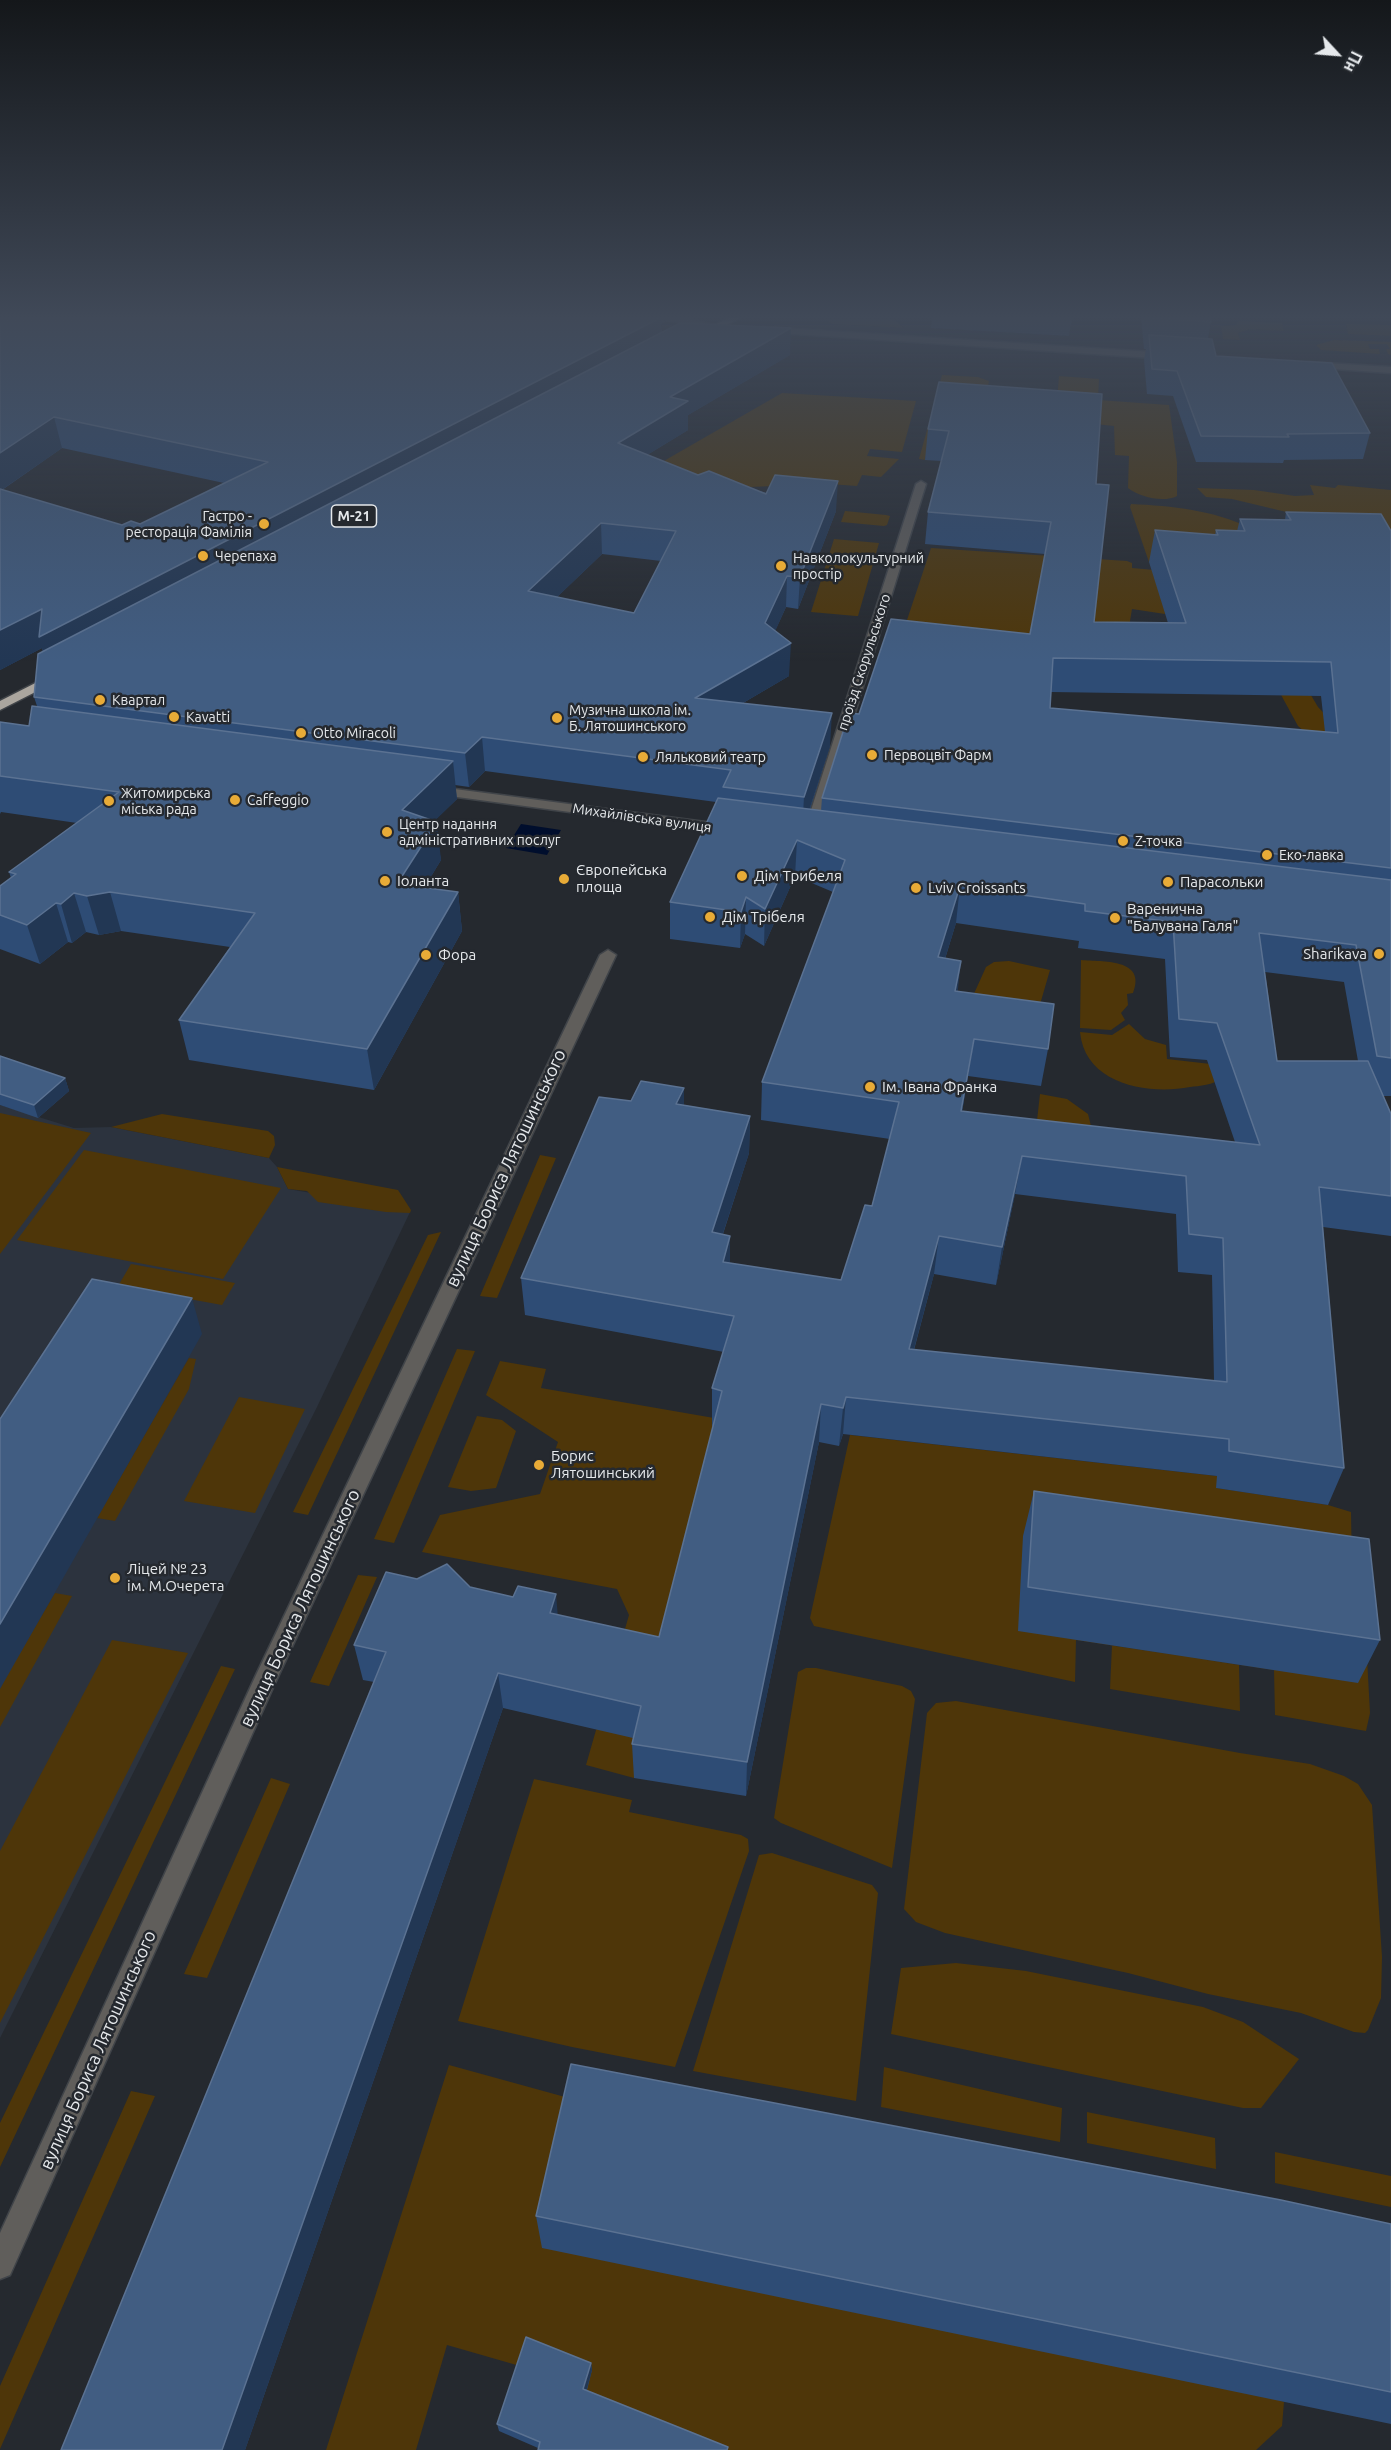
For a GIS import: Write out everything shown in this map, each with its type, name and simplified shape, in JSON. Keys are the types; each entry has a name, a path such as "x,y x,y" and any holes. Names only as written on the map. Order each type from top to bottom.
{"highway":[{"path":"0,695 60,668 0,706"}],"street":[{"name":"проїзд Скорульського","path":"809,839 921,484"},
{"name":"Михайлівська вулиця","path":"412,787 740,830"},
{"name":"вулиця Бориса Лятошинського","path":"0,2265 264,1682 608,955"}],"shaded area":[{"path":"714,432 907,432 902,452 870,449 867,456 899,459 881,477 862,475 857,486 829,484 614,492"},
{"path":"926,432 931,432 925,460 919,459"},
{"path":"1114,432 1173,432 1177,462 1177,496 1165,499 1152,498 1128,488 1129,456 1115,455"},
{"path":"1310,485 1391,490 1391,531 1341,525 1232,499 1206,497 1197,488 1254,490 1295,496 1314,495"},
{"path":"1131,504 1192,510 1222,517 1251,528 1149,562 1130,507"},
{"path":"845,511 890,516 887,525 884,526 841,522"},
{"path":"834,539 879,543 858,616 811,612"},
{"path":"931,548 1127,561 1132,563 1132,568 1188,573 1165,614 1132,609 1125,651 906,623"},
{"path":"1302,680 1318,707 1339,729 1343,740 1308,735 1298,726 1274,682"},
{"path":"1081,960 1120,964 1134,973 1136,982 1133,993 1127,994 1128,1005 1121,1013 1125,1020 1111,1030 1080,1028"},
{"path":"1009,961 1050,970 1034,1025 968,1007 986,967 994,962"},
{"path":"1129,1024 1145,1039 1166,1045 1167,1059 1228,1066 1218,1080 1202,1086 1156,1089 1122,1082 1106,1075 1094,1064 1084,1050 1080,1032 1112,1035"},
{"path":"1040,1094 1067,1099 1088,1114 1091,1126 1033,1156"},
{"name":"Ліцей № 23 ім. М.Очерета","path":"0,1105 74,1128 111,1127 269,1158 277,1167 288,1189 411,1210 317,1407 0,2038"},
{"path":"0,1113 91,1133 0,1254"},
{"path":"162,1114 268,1131 274,1136 275,1145 269,1158 111,1127"},
{"path":"84,1150 281,1188 223,1279 17,1240"},
{"path":"540,1155 556,1158 497,1298 480,1296"},
{"path":"277,1167 398,1190 411,1210 410,1213 386,1212 318,1202 307,1191 288,1189"},
{"path":"441,1232 308,1515 293,1512 428,1235"},
{"path":"131,1264 235,1283 222,1305 118,1286"},
{"path":"457,1349 475,1351 394,1543 374,1539"},
{"path":"189,1358 196,1359 189,1389 115,1521 97,1518"},
{"path":"500,1361 546,1369 541,1388 714,1418 712,1425 721,1428 634,1778 586,1765 629,1615 617,1589 422,1552 440,1515 540,1494 558,1442 486,1395"},
{"path":"239,1397 305,1409 255,1513 184,1501"},
{"path":"477,1416 502,1420 516,1431 496,1488 471,1491 448,1487"},
{"path":"850,1435 1217,1476 1217,1488 1328,1505 1351,1512 1352,1570 1363,1583 1370,1713 1366,1731 1275,1715 1274,1670 1076,1640 1075,1682 814,1626 810,1618"},
{"path":"358,1575 377,1577 329,1686 310,1682"},
{"path":"55,1593 72,1596 0,1727 0,1687"},
{"path":"112,1640 188,1653 0,2023 0,1851"},
{"path":"1112,1645 1239,1665 1240,1711 1110,1689"},
{"path":"221,1666 235,1669 0,2167 0,2123"},
{"path":"806,1668 816,1668 902,1686 911,1691 915,1699 892,1868 781,1823 774,1818 798,1672"},
{"path":"956,1701 1310,1764 1344,1776 1358,1784 1372,1805 1382,1957 1381,1998 1368,2030 1365,2033 1354,2032 1301,2013 1208,1994 1128,1973 945,1933 916,1922 904,1909 927,1713 936,1703"},
{"path":"271,1778 290,1784 207,1978 184,1974"},
{"path":"534,1779 632,1800 629,1812 741,1835 748,1839 749,1851 675,2067 458,2021"},
{"path":"772,1853 872,1885 878,1893 856,2101 693,2071 759,1855"},
{"path":"956,1963 1026,1971 1203,2007 1243,2022 1299,2059 1261,2108 1243,2108 891,2034 901,1968"},
{"path":"449,2065 576,2100 1284,2402 1282,2426 1256,2450 720,2450 520,2366 447,2345 416,2450 326,2450"},
{"path":"884,2067 1062,2108 1060,2142 881,2107"},
{"path":"131,2091 155,2096 0,2449 0,2386"},
{"path":"1087,2112 1215,2138 1216,2169 1087,2143"},
{"path":"1275,2152 1391,2176 1391,2207 1275,2183"}],"water":[{"path":"521,824 561,830 547,855 506,848"}],"building":[{"path":"0,432 31,432 0,453"},
{"path":"127,432 437,432 39,637 42,609 0,630 0,489 122,525 131,521 140,524 268,462"},
{"path":"468,432 636,432 618,443 698,475 709,471 766,494 775,475 838,481 800,577 787,576 765,623 791,643 695,698 832,713 804,797 723,787 731,770 482,737 465,753 34,697 38,654","holes":["601,523 676,531 634,613 528,591"]},
{"path":"949,432 1099,432 1096,484 1109,485 1094,622 1186,623 1155,530 1218,535 1216,530 1245,531 1240,519 1291,520 1286,512 1381,514 1391,531 1391,868 822,798 849,713 859,714 891,619 1030,634 1051,522 928,512","holes":["1053,658 1331,662 1338,733 1050,708"]},
{"path":"1200,432 1370,433 1287,434 1289,437 1201,436"},
{"path":"32,706 453,761 402,810 437,822 397,884 458,892 367,1049 179,1020 255,913 110,892 87,896 74,893 61,904 56,903 27,925 0,915 0,886 16,874 9,872 119,792 0,776 0,722 29,726"},
{"path":"718,798 1391,880 1391,1058 1377,1056 1356,945 1259,933 1277,1061 1368,1061 1391,1114 1391,1196 1319,1187 1344,1468 1229,1451 1229,1439 846,1397 843,1408 821,1404 747,1762 632,1744 641,1706 498,1673 222,2450 61,2450 386,1652 354,1645 386,1572 417,1579 447,1564 470,1587 513,1597 518,1586 556,1594 550,1613 659,1637 722,1391 712,1388 734,1316 521,1278 599,1097 631,1101 641,1081 684,1088 676,1104 750,1116 712,1232 730,1236 723,1262 841,1280 865,1205 872,1206 899,1102 762,1082 845,860 797,840 765,909 746,897 741,912 670,902","holes":["960,886 1085,904 1085,911 1173,922 1179,1019 1217,1023 1260,1145 961,1111 974,1039 1048,1049 1054,1004 955,991 961,961 938,957","1022,1156 1186,1176 1189,1234 1223,1238 1227,1382 909,1349 939,1236 1002,1247"]},
{"path":"0,1056 65,1078 34,1105 0,1094"},
{"path":"92,1279 192,1298 0,1624 0,1419"},
{"path":"1034,1491 1369,1539 1380,1640 1028,1587"},
{"path":"571,2064 1281,2200 1391,2224 1391,2392 536,2216"},
{"path":"526,2337 591,2363 583,2389 728,2447 727,2450 538,2450 540,2442 497,2424"}],"place":[{"name":"Гастро - ресторація Фамілія","path":"264,524"},
{"name":"Черепаха","path":"203,556"},
{"name":"Навколокультурний простір","path":"781,566"},
{"name":"Квартал","path":"100,700"},
{"name":"Kavatti","path":"174,717"},
{"name":"Музична школа ім. Б. Лятошинського","path":"557,718"},
{"name":"Otto Miracoli","path":"301,733"},
{"name":"Первоцвіт Фарм","path":"872,755"},
{"name":"Ляльковий театр","path":"643,757"},
{"name":"Caffeggio","path":"235,800"},
{"name":"Житомирська міська рада","path":"109,801"},
{"name":"Центр надання адміністративних послуг","path":"387,832"},
{"name":"Z-точка","path":"1123,841"},
{"name":"Еко-лавка","path":"1267,855"},
{"name":"Дім Трибеля","path":"742,876"},
{"name":"Європейська площа","path":"564,879"},
{"name":"Іоланта","path":"385,881"},
{"name":"Парасольки","path":"1168,882"},
{"name":"Lviv Croissants","path":"916,888"},
{"name":"Дім Трібеля","path":"710,917"},
{"name":"Варенична \"Балувана Галя\"","path":"1115,918"},
{"name":"Sharikava","path":"1379,954"},
{"name":"Фора","path":"426,955"},
{"name":"Ім. Івана Франка","path":"870,1087"},
{"name":"Борис Лятошинський","path":"539,1465"},
{"name":"Ліцей № 23 ім. М.Очерета","path":"115,1578"}]}
